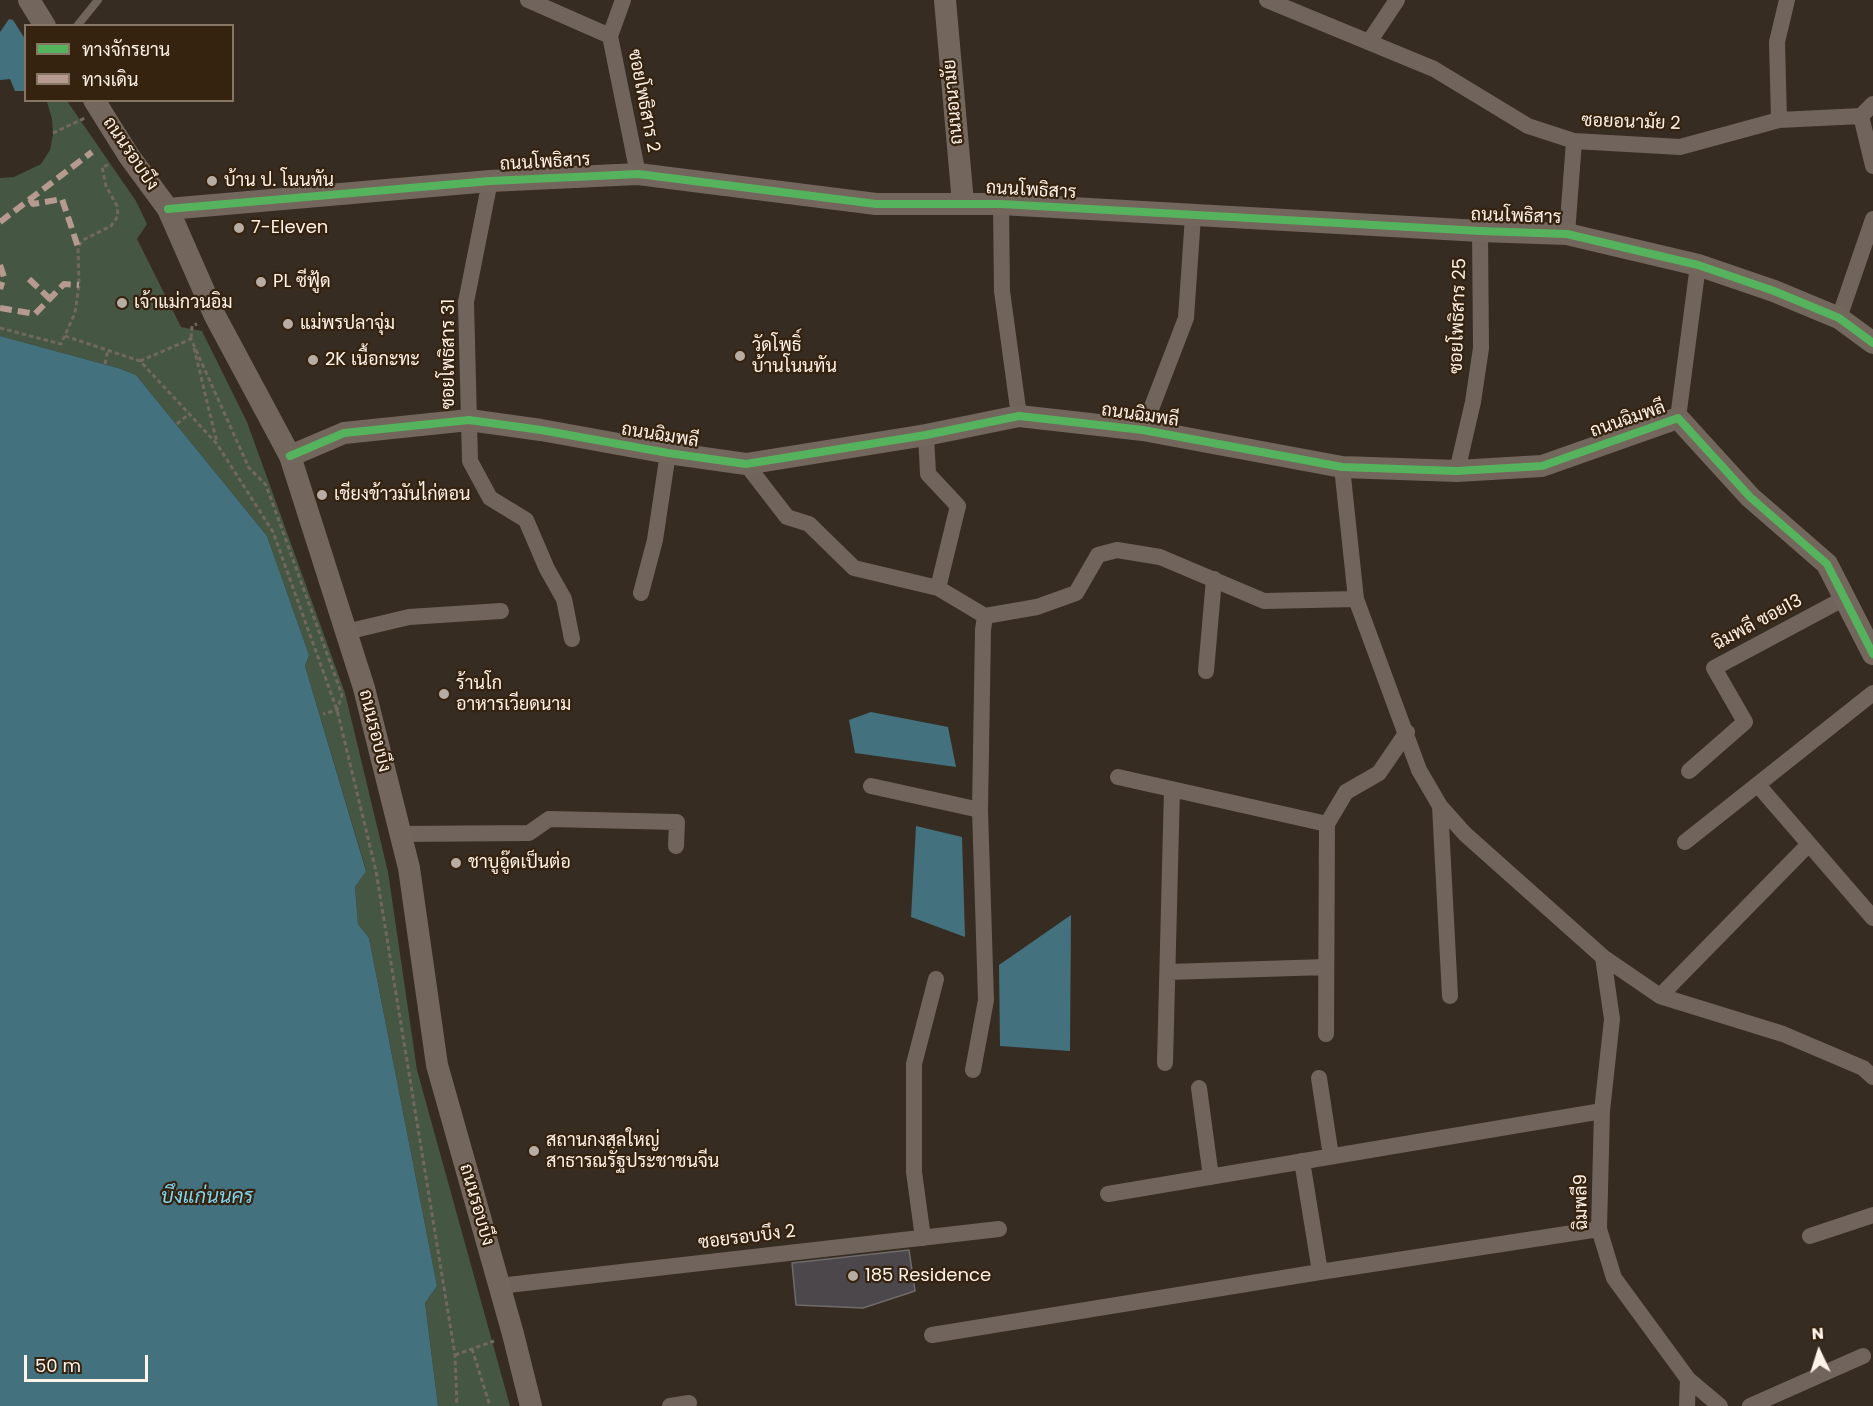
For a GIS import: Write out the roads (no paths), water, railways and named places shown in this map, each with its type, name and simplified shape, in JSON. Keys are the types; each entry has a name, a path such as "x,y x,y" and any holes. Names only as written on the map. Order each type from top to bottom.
{"street":[{"path":"29,0 44,24"},
{"path":"528,0 610,36 623,0"},
{"name":"ถนนอนามัย","path":"945,0 963,203"},
{"name":"ซอยอนามัย 2","path":"1267,0 1434,69 1528,126 1574,141 1680,147 1779,120 1867,110"},
{"path":"1369,42 1397,0"},
{"path":"1779,120 1777,42 1787,0"},
{"name":"ซอยโพธิสาร 2","path":"610,36 638,174"},
{"name":"ถนนรอบบึง","path":"97,106 129,156 168,209 215,316 290,456 364,688 409,868 437,1065 531,1406"},
{"path":"1867,110 1873,166"},
{"path":"1567,234 1574,141"},
{"name":"ถนนโพธิสาร","path":"168,209 490,181 638,174 876,204 1001,204 1193,216 1567,234 1698,265 1774,291 1839,318 1873,343"},
{"name":"ซอยโพธิสาร 31","path":"490,181 466,302 470,462 490,498 526,520 564,599 572,639"},
{"path":"1001,204 1002,291 1019,416"},
{"path":"1143,430 1186,318 1193,216"},
{"path":"1839,318 1873,219"},
{"name":"ซอยโพธิสาร 25","path":"1457,471 1473,402 1481,348 1480,231"},
{"path":"1678,418 1698,265"},
{"name":"ถนนฉิมพลี","path":"290,456 344,433 469,420 746,464 926,435 1019,416 1143,430 1341,467 1457,471 1542,466 1678,418 1750,497 1827,564 1873,654"},
{"path":"926,435 928,474 958,506 938,588"},
{"path":"641,593 655,540 668,453"},
{"path":"746,464 786,518 809,524 854,568 938,588 985,616 1036,607 1076,593 1098,555 1117,550 1160,557 1264,601 1356,599"},
{"path":"1341,467 1356,599 1407,732 1419,770 1440,806 1465,834 1604,957 1660,996 1783,1034 1863,1068 1873,1077"},
{"path":"1206,670 1214,579"},
{"name":"ฉิมพลี ซอย13","path":"1689,771 1745,722 1714,668 1845,598"},
{"path":"346,632 409,617 501,611"},
{"path":"973,1070 986,1000 980,810 982,630 985,616"},
{"path":"1686,842 1873,693"},
{"path":"1326,1034 1328,824 1346,792 1379,772 1407,732"},
{"path":"1118,777 1328,824"},
{"path":"1758,784 1873,918"},
{"path":"871,786 980,810"},
{"path":"1165,1063 1172,789"},
{"path":"1440,806 1450,996"},
{"path":"400,834 529,832 549,819 677,822 676,846"},
{"path":"1660,996 1809,844"},
{"name":"ฉิมพลี9","path":"1604,957 1612,1019 1602,1111 1599,1230 1614,1278 1688,1379 1720,1406"},
{"path":"1168,972 1326,967"},
{"path":"923,1238 914,1172 914,1064 936,979"},
{"path":"1319,1078 1331,1156"},
{"path":"1199,1088 1210,1177"},
{"path":"1108,1194 1602,1111"},
{"path":"1302,1161 1320,1272"},
{"path":"1810,1236 1873,1215"},
{"name":"ซอยรอบบึง 2","path":"499,1286 999,1229"},
{"path":"932,1335 1320,1272 1599,1230"},
{"path":"1750,1406 1863,1356"},
{"path":"1687,1406 1688,1379"},
{"path":"670,1406 689,1403"}],"lane":[{"path":"79,24 98,0"}],"water":[{"path":"9,19 13,20 24,37 24,91 15,91 10,79 0,80 0,32"},
{"name":"บึงแก่นนคร","path":"0,336 136,375 267,536 309,655 305,666 366,871 355,887 358,924 369,938 437,1286 425,1303 438,1406 0,1406"},
{"path":"871,712 948,727 956,767 855,753 849,720"},
{"path":"916,826 962,837 965,937 911,917"},
{"path":"1071,915 1070,1051 1000,1046 999,965"}],"place":[{"name":"บ้าน ป. โนนทัน","path":"212,181"},
{"name":"7-Eleven","path":"239,228"},
{"name":"PL ซีฟู้ด","path":"261,282"},
{"name":"เจ้าแม่กวนอิม","path":"122,303"},
{"name":"แม่พรปลาจุ่ม","path":"288,324"},
{"name":"วัดโพธิ์ บ้านโนนทัน","path":"740,356"},
{"name":"2K เนื้อกะทะ","path":"313,360"},
{"name":"เชียงข้าวมันไก่ตอน","path":"322,495"},
{"name":"ร้านโก อาหารเวียดนาม","path":"444,694"},
{"name":"ชาบูอู๊ดเป็นต่อ","path":"456,863"},
{"name":"สถานกงสุลใหญ่ สาธารณรัฐประชาชนจีน","path":"534,1151"},
{"name":"185 Residence","path":"853,1276"}]}
